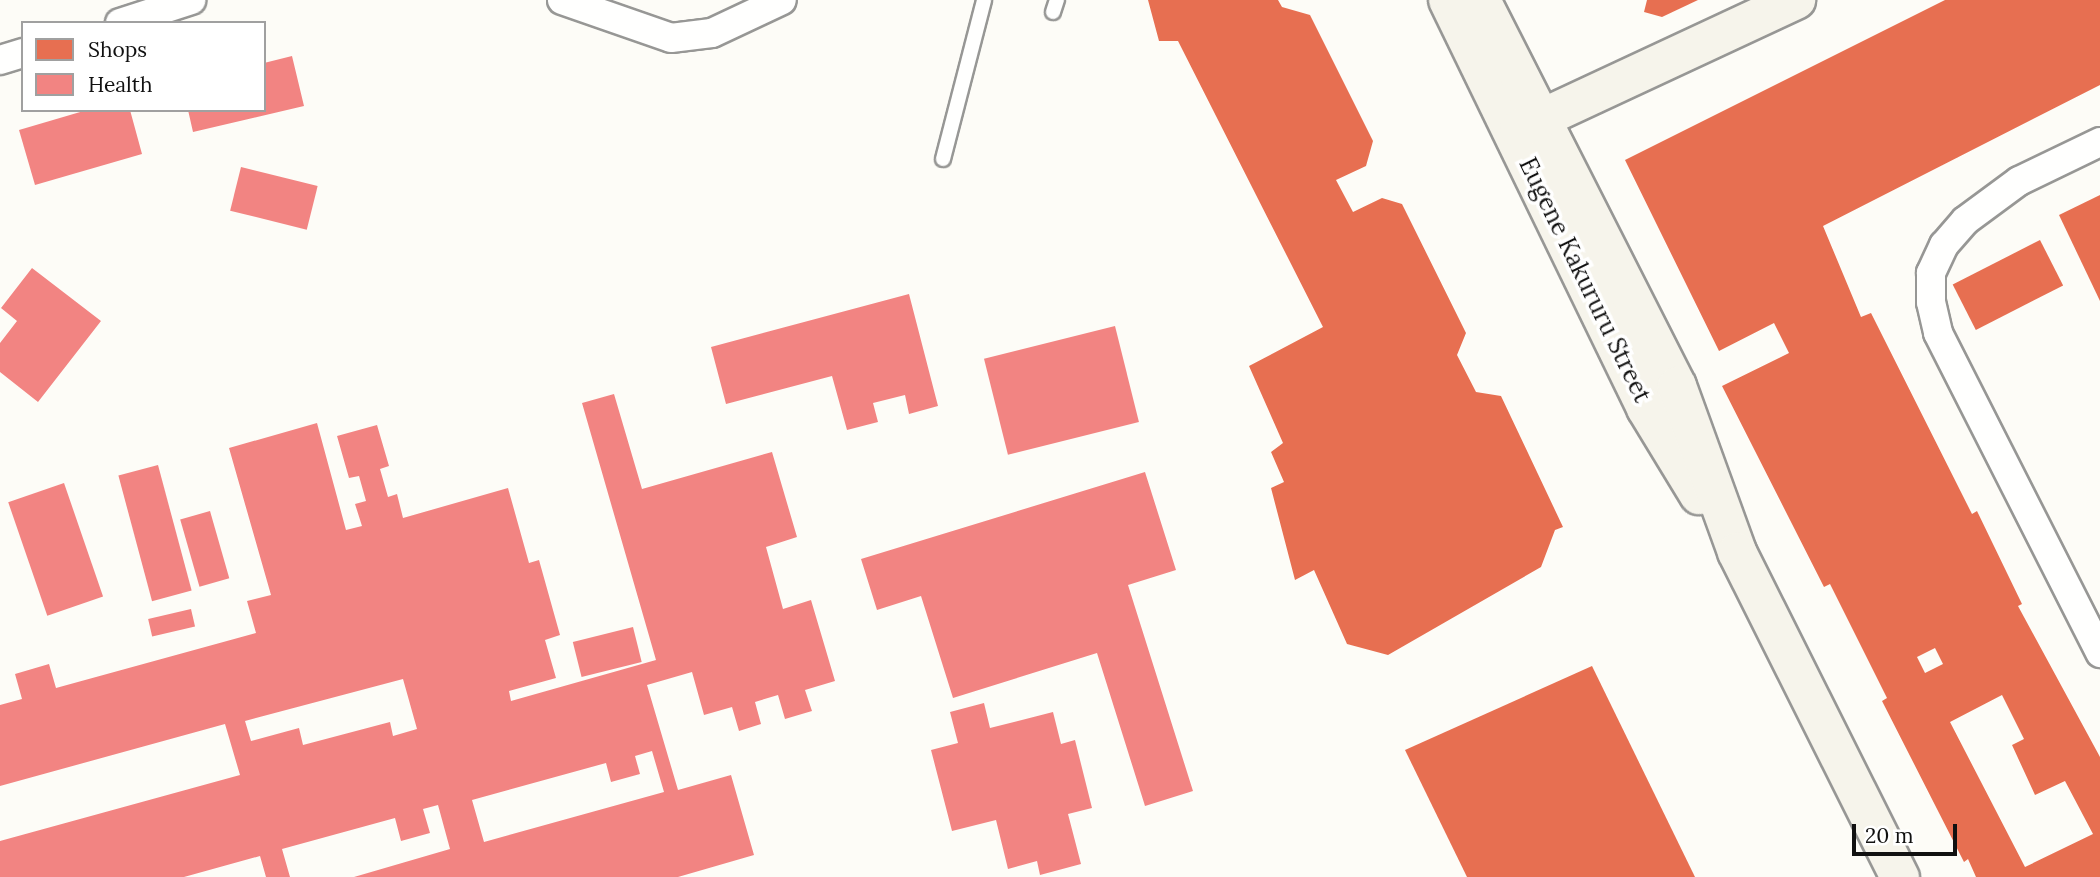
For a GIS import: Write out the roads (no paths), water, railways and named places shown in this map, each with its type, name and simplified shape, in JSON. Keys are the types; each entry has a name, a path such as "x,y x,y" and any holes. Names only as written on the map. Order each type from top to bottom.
{"main road":[{"name":"Eugene Kakururu Street","path":"1448,0 1528,125"},
{"name":"Eugene Kakururu Street","path":"1481,0 1528,125 1647,408 1737,552 1900,877"},
{"path":"1528,125 1796,0"}],"street":[{"path":"126,21 191,0"},
{"path":"562,0 671,38 712,33 782,0"},
{"path":"0,60 21,54"},
{"path":"2100,142 2020,181 1965,221 1944,244 1931,273 1931,302 1938,333 2100,653"}],"lane":[{"path":"943,159 984,0"}]}
